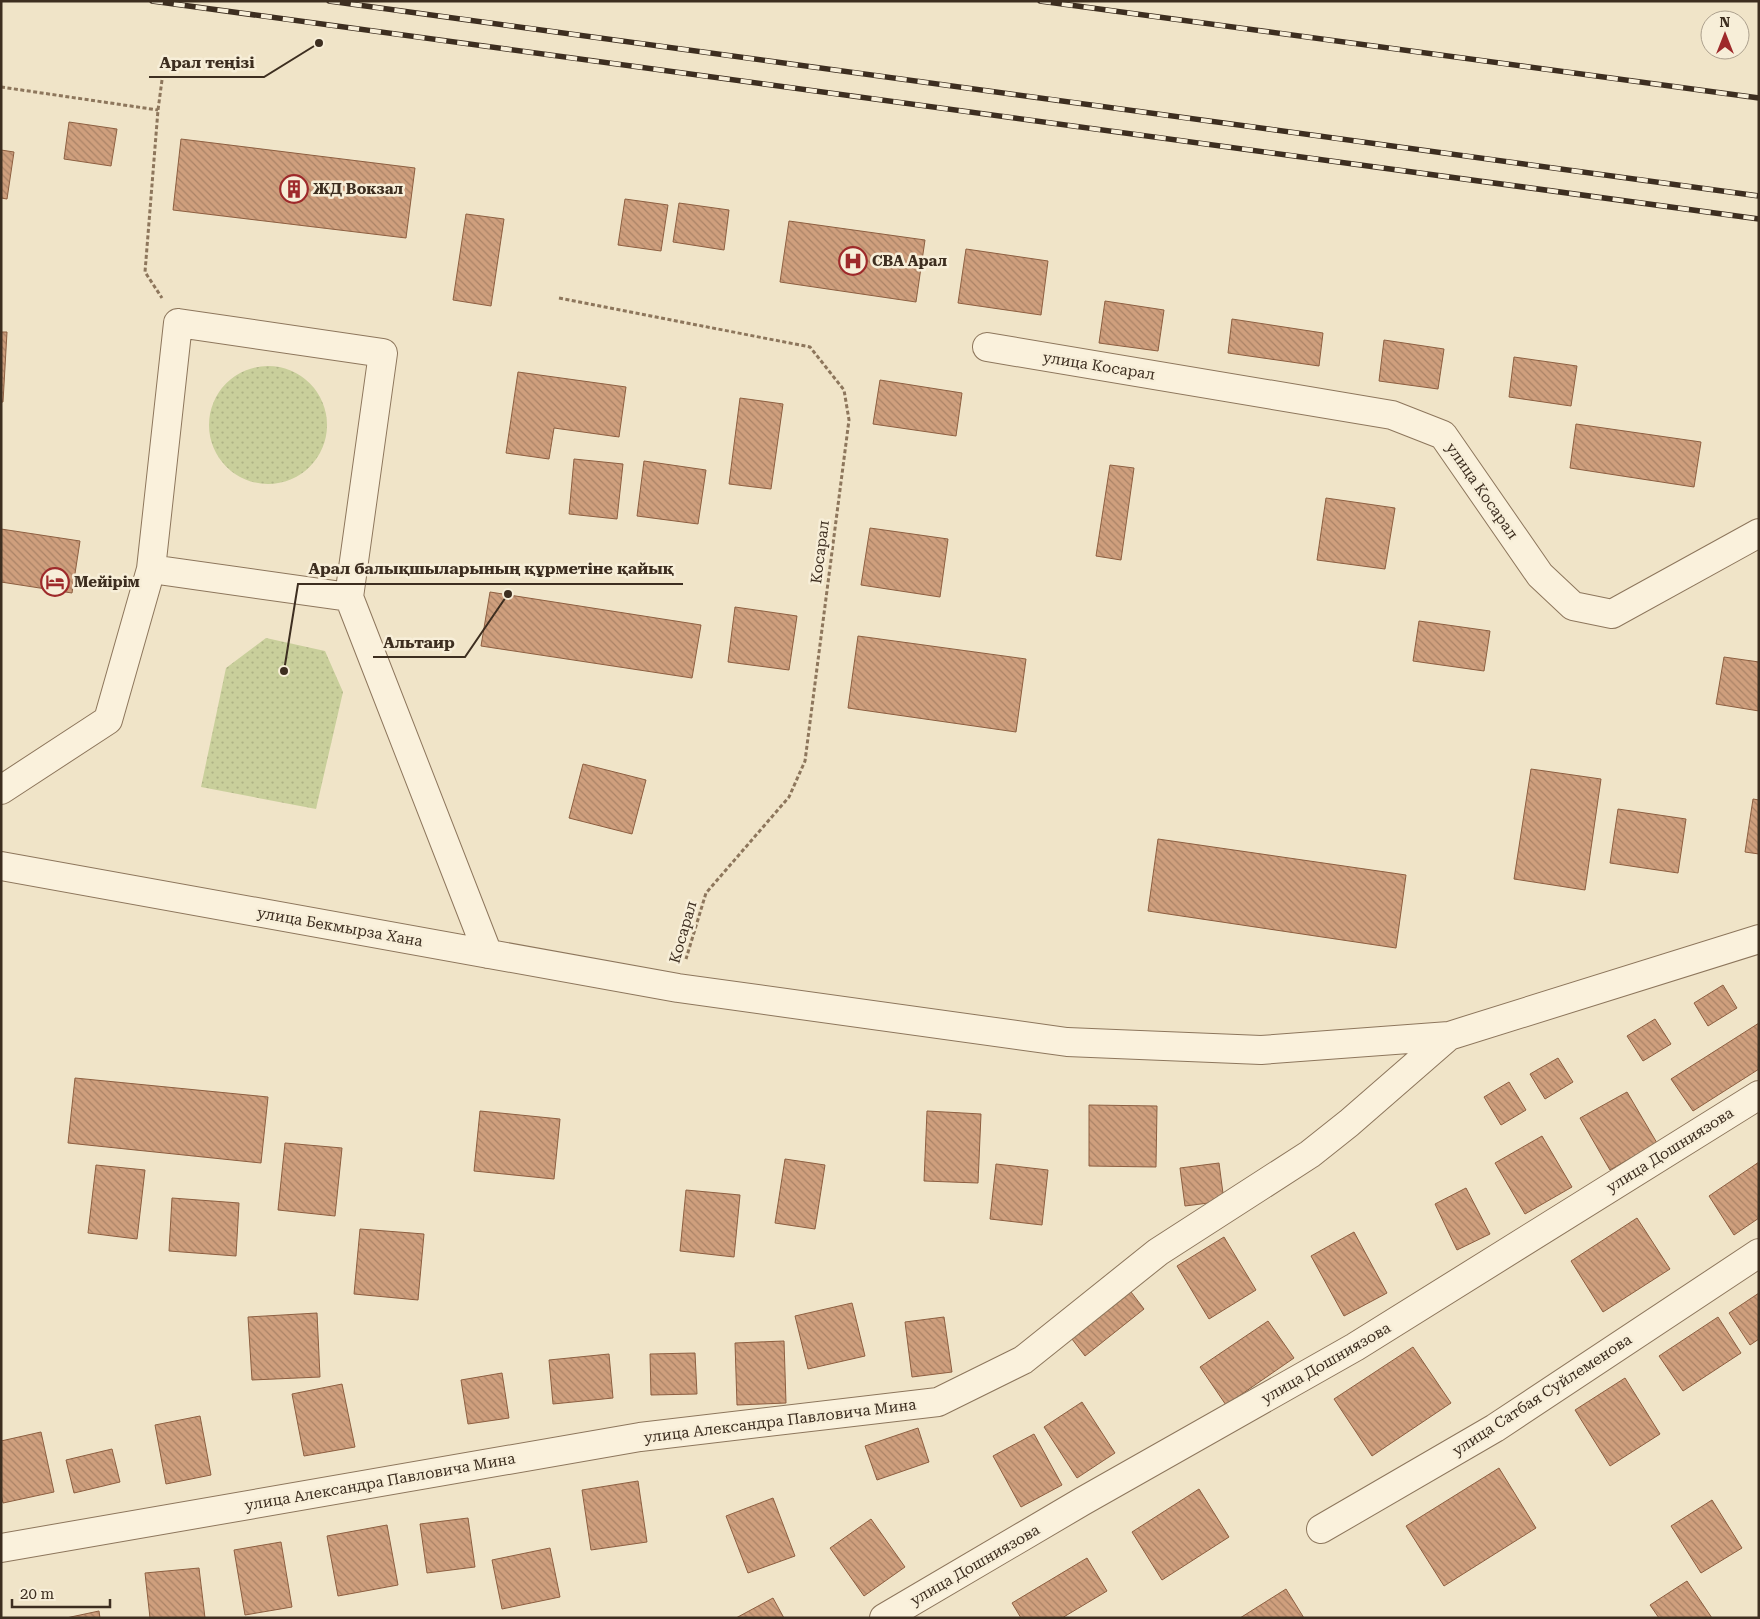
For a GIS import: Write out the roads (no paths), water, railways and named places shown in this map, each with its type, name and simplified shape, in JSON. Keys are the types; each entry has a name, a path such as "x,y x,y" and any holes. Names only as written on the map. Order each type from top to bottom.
{"street":[{"path":"1,790 108,720 151,569 178,322 383,353 350,596 488,954"},
{"name":"улица Косарал","path":"987,347 1392,415 1443,435 1540,575 1573,606 1612,614 1759,533"},
{"path":"151,569 350,596"},
{"name":"улица Бекмырза Хана","path":"1,866 678,988 1067,1042 1261,1050 1449,1036"},
{"path":"1449,1036 1759,939"},
{"name":"улица Александра Павловича Мина","path":"1,1548 640,1438 938,1402 1024,1360 1158,1252 1310,1154 1349,1123 1449,1036"},
{"name":"улица Дошниязова","path":"884,1618 1083,1501 1355,1347 1759,1095"},
{"name":"улица Сатбая Суйлеменова","path":"1321,1529 1495,1428 1759,1253"}],"railway":[{"path":"152,1 1759,219"},
{"path":"329,1 1759,196"},
{"path":"1040,1 1759,98"}],"place":[{"name":"Арал теңізі","path":"319,43"},
{"name":"ЖД Вокзал","path":"294,189"},
{"name":"СВА Арал","path":"853,261"},
{"name":"Мейірім","path":"55,582"},
{"name":"Альтаир","path":"508,594"},
{"name":"Арал балықшыларының құрметіне қайық","path":"284,671"}]}
